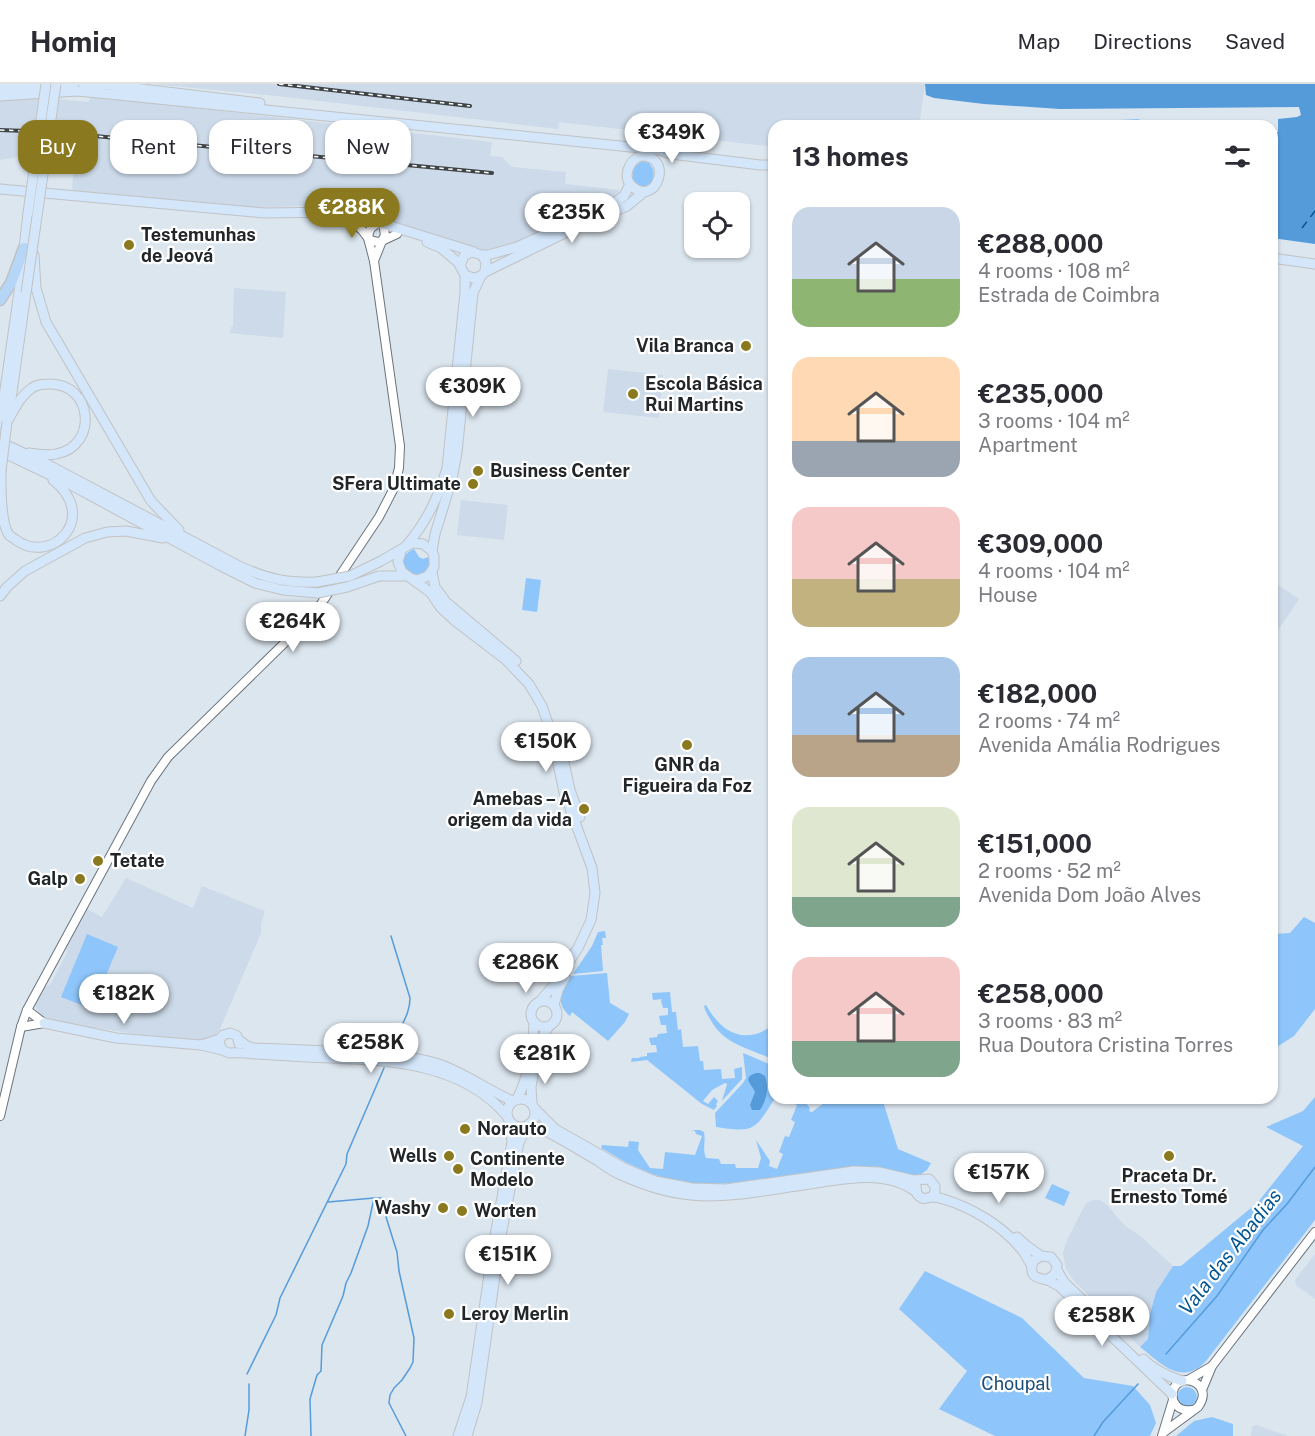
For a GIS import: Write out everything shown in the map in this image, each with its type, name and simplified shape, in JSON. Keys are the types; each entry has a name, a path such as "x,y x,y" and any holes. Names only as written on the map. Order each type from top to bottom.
{"highway":[{"path":"0,300 28,248"}],"main road":[{"path":"37,468 62,487 70,500 73,511 69,530 55,543 45,547 22,544 9,535 2,516 1,471 2,422 23,293 46,84"},
{"path":"56,84 28,248 40,304 46,322 151,501 183,540"},
{"path":"0,88 74,84"},
{"path":"83,84 109,89 414,124 660,150 671,154"},
{"path":"0,96 109,89"},
{"path":"465,275 473,278 483,274 573,229 627,206 657,185 659,174 655,161 619,146"},
{"path":"619,146 627,155 630,164"},
{"path":"644,192 630,184 627,174 630,164 636,158 644,156 661,153 768,165"},
{"path":"658,165 665,155 671,154"},
{"path":"380,226 478,253 495,254 517,247 616,201 624,195 630,184"},
{"path":"0,189 264,213 339,212 362,216 397,234 441,248 457,260 465,275 447,468 431,511 419,532 404,548 398,562 402,572 430,592 454,621 506,660 529,684 542,706 551,732 564,792 592,868 595,893 591,920 578,948 553,986 535,1004 531,1012 534,1022 533,1038 525,1082 515,1100 508,1107 512,1142 494,1241 471,1397 458,1436"},
{"path":"460,264 467,254 478,253"},
{"path":"467,1436 477,1403 500,1241 519,1143 528,1125 535,1118 531,1087 539,1043 549,1026 553,1024 557,1014 554,1005 558,990 584,951 597,922 601,893 598,866 570,790 557,730 548,703 534,680 510,655 446,602 435,587 432,572 435,562 432,551 435,534 452,479 457,453 473,293 483,274 486,262 478,253"},
{"path":"1278,259 1315,264"},
{"path":"2,422 32,387 43,384 56,383 68,387 84,404 85,428 79,440 68,450 50,455 21,452"},
{"path":"0,442 183,540"},
{"path":"0,451 258,575 317,588 347,587 379,576 423,578 432,572"},
{"path":"0,476 1,471"},
{"path":"0,596 25,571 85,538 107,532 126,531 183,540"},
{"path":"317,588 350,576 417,543 432,551"},
{"path":"540,1001 545,1000 554,1005"},
{"path":"534,1022 538,1025 549,1026"},
{"path":"44,1023 116,1038 201,1045 232,1053 392,1061 423,1067 458,1080 484,1094 519,1127 528,1125 547,1131 620,1175 654,1188 691,1195 727,1195 855,1178 878,1178 897,1182 908,1186 922,1199 932,1197 945,1200 982,1216 1002,1230 1022,1250 1032,1266 1034,1276 1059,1286 1172,1397"},
{"path":"201,1045 230,1033 237,1036 247,1046 255,1048 413,1057 465,1075 515,1100 525,1099 555,1129 624,1168 655,1180 692,1188 726,1189 854,1171 879,1172 919,1181 929,1179 947,1194 985,1210 1041,1256"},
{"path":"220,1038 222,1050"},
{"path":"232,1053 238,1048 239,1040"},
{"path":"916,1192 915,1187 919,1181"},
{"path":"932,1197 936,1191 935,1185"},
{"path":"1032,1266 1033,1261 1041,1256 1046,1255 1054,1260 1064,1282 1149,1365 1167,1377 1185,1380"},
{"path":"1047,1280 1057,1270"}],"street":[{"path":"0,1116 27,1010 150,781 168,757 308,620 379,517 394,488 399,468 400,446 374,261 368,238 362,230 339,212"},
{"path":"368,238 369,231 380,226 385,236 374,261"},
{"path":"368,238 378,243 397,234"},
{"path":"27,1010 44,1023"},
{"path":"21,1027 44,1023"},
{"path":"1202,1390 1212,1366 1315,1232"},
{"path":"1163,1434 1173,1389 1177,1384 1212,1366"},
{"path":"1163,1434 1198,1407 1201,1402 1203,1396 1199,1385 1194,1381 1185,1380"},
{"path":"1172,1397 1180,1409 1192,1410"}],"shaded area":[{"path":"152,84 925,84 920,120 768,120 768,146 559,122 558,129 277,96"},
{"path":"925,84 1315,84 1315,244 1278,239 1278,119 1301,115 1299,107 1060,109 984,104 926,95"},
{"path":"90,96 300,120 209,120 209,174 313,174 313,122 325,123 325,174 411,174 411,133 492,142 490,156 502,157 512,167 566,172 565,184 619,190 618,195 518,241 485,250 336,206 250,208 74,191 72,188 73,174 98,174 98,120 18,120 18,157 0,160 0,101 46,98 89,102"},
{"path":"234,288 286,292 283,338 230,333 233,326"},
{"name":"Escola Básica Rui Martins","path":"608,369 663,375 659,418 603,412"},
{"path":"461,500 508,505 504,540 457,535"},
{"path":"1278,585 1299,599 1278,630"},
{"path":"126,878 193,908 202,886 265,911 261,933 220,1029 214,1037 204,1040 144,1035 88,1027 44,1018 39,1014 35,1005 44,986 50,985 67,953 66,946 87,909 102,917"},
{"path":"756,1073 765,1076 767,1094 760,1110 752,1110 750,1105 755,1092 748,1079"},
{"path":"1093,1200 1105,1203 1125,1226 1139,1235 1173,1266 1156,1292 1150,1314 1148,1339 1140,1347 1074,1281 1066,1269 1063,1253 1067,1240 1086,1203"},
{"path":"1315,1254 1315,1299 1296,1285 1295,1280"},
{"path":"1256,1425 1288,1436 1251,1436 1252,1427"}],"green space":[{"path":"642,161 652,166 654,174 650,183 643,187 634,183 632,178 634,167"},
{"path":"414,549 419,557 429,559 426,570 415,575 406,569 404,564 407,553"},
{"path":"526,578 541,580 537,612 522,610"},
{"path":"1304,917 1315,923 1315,1009 1294,1036 1278,1046 1278,934 1290,933"},
{"path":"605,931 606,938 602,938 603,945 601,945 603,971 573,974 592,946 598,932"},
{"path":"87,934 118,947 92,1009 61,997"},
{"path":"607,973 610,1003 629,1014 608,1041 572,1012 570,1016 561,1001 564,987 571,976"},
{"path":"670,992 672,1012 676,1012 683,1047 698,1046 704,1070 721,1069 722,1079 735,1078 734,1069 742,1067 742,1079 722,1101 727,1084 725,1083 712,1090 703,1101 708,1104 714,1097 718,1101 714,1110 702,1104 647,1060 631,1062 632,1058 657,1052 656,1045 651,1045 649,1038 667,1033 666,1025 661,1025 659,1016 668,1015 668,1008 663,1008 662,999 653,1000 652,993"},
{"path":"706,1005 726,1029 740,1035 756,1034 768,1028 768,1058 738,1045 722,1035 704,1006"},
{"path":"743,1053 768,1063 768,1104 771,1104 753,1127 739,1130 716,1127 715,1113 746,1078"},
{"path":"1315,1097 1315,1220 1205,1362 1187,1372 1172,1370 1140,1347 1148,1339 1150,1314 1156,1292 1173,1266 1181,1266 1258,1202 1303,1146 1266,1127 1303,1111"},
{"path":"795,1104 807,1104 810,1108 809,1111 812,1112 823,1104 884,1104 898,1149 931,1163 927,1170 918,1176 860,1167 709,1185 674,1181 652,1174 601,1148 602,1145 628,1147 629,1141 639,1142 638,1150 650,1168 663,1169 665,1152 695,1155 702,1136 691,1130 700,1130 704,1132 706,1158 719,1159 721,1164 735,1164 736,1168 758,1168 761,1158 756,1140 770,1161 769,1166 777,1169 783,1154 779,1152 785,1136 789,1137 795,1122 791,1120 797,1105"},
{"path":"1052,1184 1070,1192 1064,1206 1045,1198"},
{"name":"Choupal","path":"925,1271 1022,1318 1084,1378 1133,1386 1150,1405 1156,1423 1150,1436 995,1436 939,1409 967,1371 899,1309"},
{"path":"1187,1387 1194,1390 1197,1397 1194,1404 1187,1407 1180,1404 1177,1397 1180,1390"},
{"path":"1212,1417 1233,1424 1233,1436 1176,1436 1194,1421"}],"waterway":[{"path":"391,936 410,998 408,1011 394,1045"},
{"path":"247,1374 276,1315 280,1298 346,1164 347,1154 384,1068"},
{"name":"Vala das Abadias","path":"1166,1354 1217,1296 1263,1230 1287,1204 1315,1167"},
{"path":"374,1198 389,1201 390,1207 386,1217 397,1252 414,1338 413,1362 394,1388 389,1403 406,1436"},
{"path":"311,1436 310,1399 317,1375 321,1371 322,1345 343,1296 368,1226 374,1198 328,1202"},
{"path":"245,1436 249,1410 249,1384"},
{"path":"1094,1436 1103,1422 1138,1384"}],"ferry route":[{"path":"1302,228 1315,211"}],"railway":[{"path":"279,84 470,106"},
{"path":"0,130 52,132 492,173"}],"place":[{"name":"Testemunhas de Jeová","path":"129,245"},
{"name":"Vila Branca","path":"746,346"},
{"name":"Escola Básica Rui Martins","path":"633,394"},
{"name":"Business Center","path":"478,471"},
{"name":"SFera Ultimate","path":"473,484"},
{"name":"GNR da Figueira da Foz","path":"687,745"},
{"name":"Amebas – A origem da vida","path":"584,809"},
{"name":"Tetate","path":"98,861"},
{"name":"Galp","path":"80,879"},
{"name":"Norauto","path":"465,1129"},
{"name":"Wells","path":"449,1156"},
{"name":"Praceta Dr. Ernesto Tomé","path":"1169,1156"},
{"name":"Continente Modelo","path":"458,1169"},
{"name":"Washy","path":"443,1208"},
{"name":"Worten","path":"462,1211"},
{"name":"Leroy Merlin","path":"449,1314"}]}
